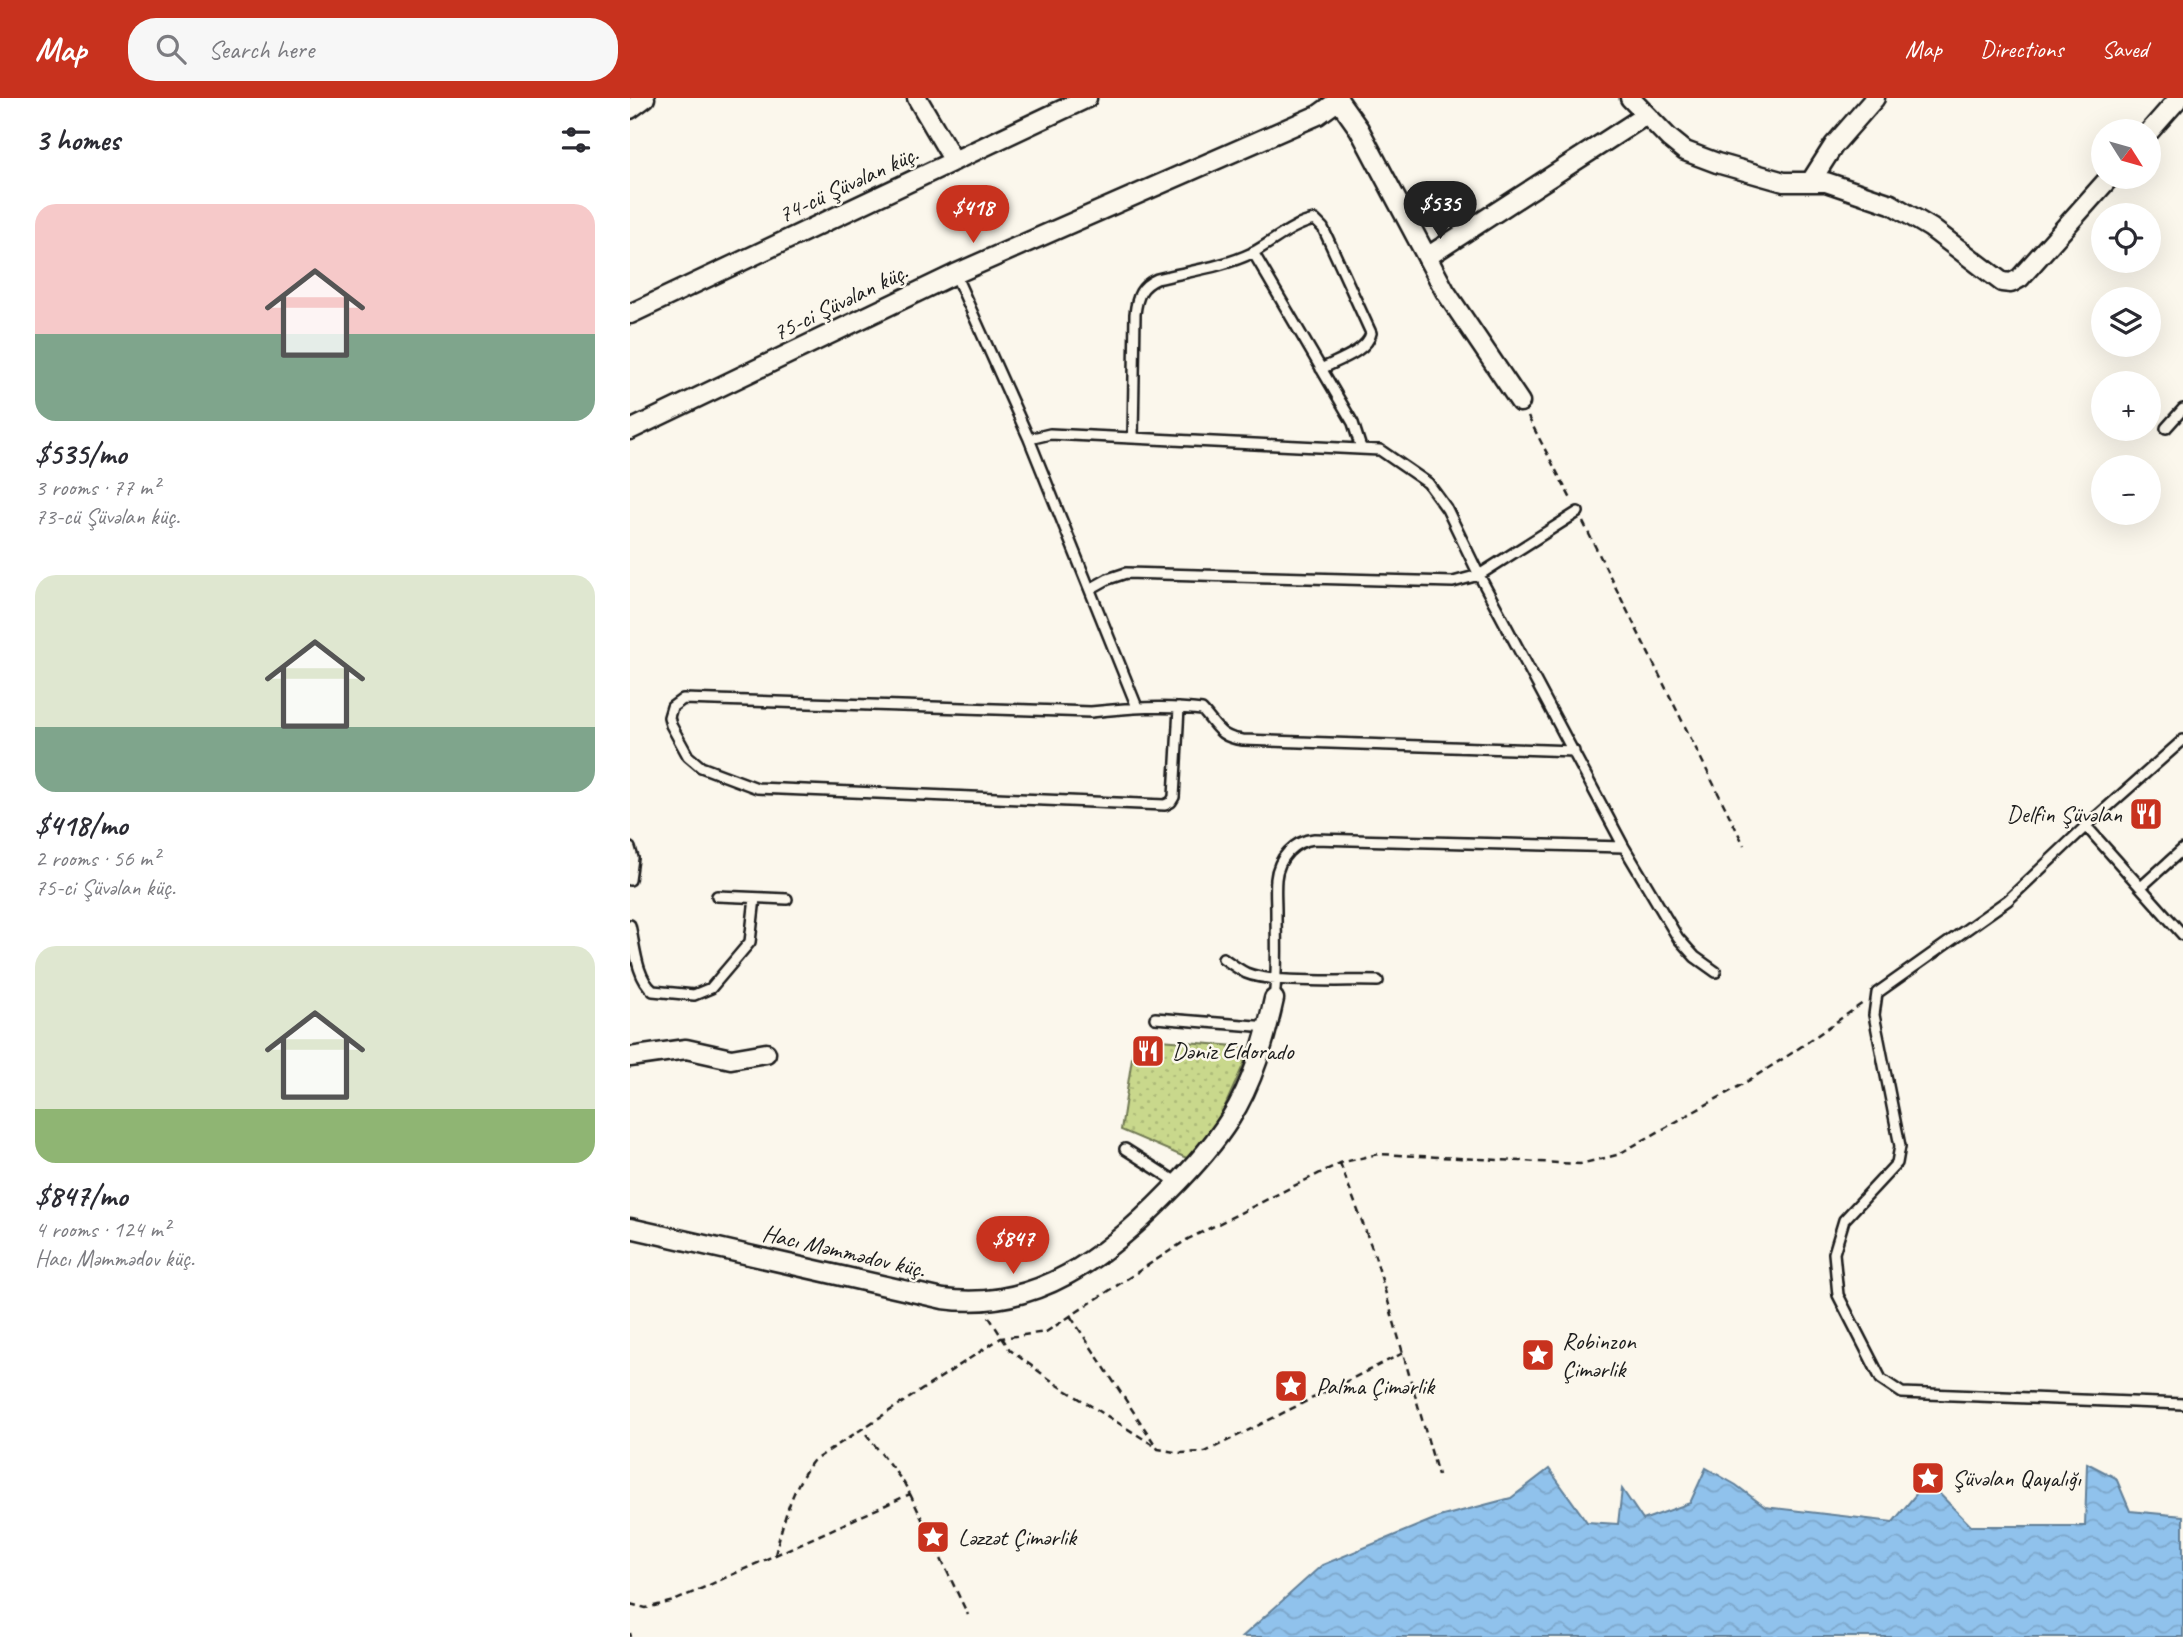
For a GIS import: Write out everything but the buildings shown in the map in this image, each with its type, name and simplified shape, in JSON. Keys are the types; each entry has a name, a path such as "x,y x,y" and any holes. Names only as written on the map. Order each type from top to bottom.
{"street":[{"path":"630,109 645,98"},
{"path":"917,98 954,161"},
{"name":"74-cü Şüvəlan küç.","path":"630,314 1087,98"},
{"path":"1630,98 1675,144 1696,155 1784,182 1826,182 1891,204 1931,228 2003,282 2011,283 2029,269 2099,189"},
{"path":"1811,181 1834,145 1875,98"},
{"path":"2160,119 2179,98"},
{"path":"1338,99 1359,130 1445,291 1520,402"},
{"name":"75-ci Şüvəlan küç.","path":"630,429 954,274 1318,115 1338,99"},
{"path":"1427,257 1646,116"},
{"name":"Hacı Məmmədov küç.","path":"630,1228 943,1299 980,1302 1040,1288 1088,1263 1122,1238 1178,1183 1230,1119 1254,1071 1274,999"},
{"path":"630,1057 679,1049 697,1050 732,1059 766,1053"}],"lane":[{"path":"1133,438 1135,314 1136,299 1141,290 1147,283 1157,279 1228,262 1252,252 1304,222 1315,220 1323,228 1371,333 1364,346 1321,369"},
{"path":"1252,252 1353,423 1361,448"},
{"path":"954,274 1029,439 1137,707"},
{"path":"2166,428 2183,409"},
{"path":"1029,439 1050,435 1380,450 1428,483 1447,509 1479,575 1624,847 1678,938 1695,957 1716,972"},
{"path":"1090,589 1126,573 1453,582 1479,575 1578,512"},
{"path":"1179,708 1174,797 1166,805 757,788 693,762 671,725 669,716 672,707 683,699 1091,712 1137,707 1179,708 1202,710 1223,735 1230,739 1574,751"},
{"path":"2183,740 2008,900 1877,993 1874,1015 1900,1146 1897,1163 1844,1220 1833,1253 1838,1295 1881,1379 1902,1394 2183,1404"},
{"path":"2086,826 2183,935"},
{"path":"1274,999 1277,978 1276,878 1282,862 1302,840 1624,847"},
{"path":"630,848 633,858 630,880"},
{"path":"2141,887 2183,849"},
{"path":"717,896 787,899"},
{"path":"630,925 639,968 648,987 653,991 694,995 711,988 746,949 752,933 755,898"},
{"path":"1223,958 1245,973 1277,978 1378,981"},
{"path":"1155,1018 1268,1027"},
{"path":"1125,1149 1178,1183"}],"path":[{"path":"1520,402 1578,512 1744,845"},
{"path":"775,1555 781,1529 800,1476 813,1461 925,1385 1001,1338 1046,1332 1188,1239 1340,1163 1378,1154 1580,1164 1617,1155 1753,1077 1877,993"},
{"path":"1340,1163 1375,1256 1438,1475"},
{"path":"980,1302 1010,1350 1056,1384 1158,1448 1181,1453 1205,1452 1404,1353"},
{"path":"1070,1317 1158,1448"},
{"path":"863,1429 904,1483 968,1615"},
{"path":"630,1604 646,1608 659,1606 910,1494"}],"green space":[{"path":"1135,1038 1248,1047 1246,1059 1213,1133 1189,1159 1121,1130"}],"water":[{"path":"2087,1463 2116,1478 2130,1511 2183,1516 2183,1637 1242,1637 1322,1565 1439,1517 1511,1498 1549,1469 1587,1522 1618,1524 1622,1489 1643,1520 1690,1503 1706,1468 1736,1485 1765,1507 1893,1522 1927,1481 1971,1526 2085,1526"}],"place":[{"name":"Delfin Şüvəlan","path":"2146,814"},
{"name":"Dəniz Eldorado","path":"1148,1051"},
{"name":"Robinzon Çimərlik","path":"1538,1355"},
{"name":"Palma Çimərlik","path":"1291,1386"},
{"name":"Şüvəlan Qayalığı","path":"1928,1478"},
{"name":"Ləzzət Çimərlik","path":"933,1537"}]}
